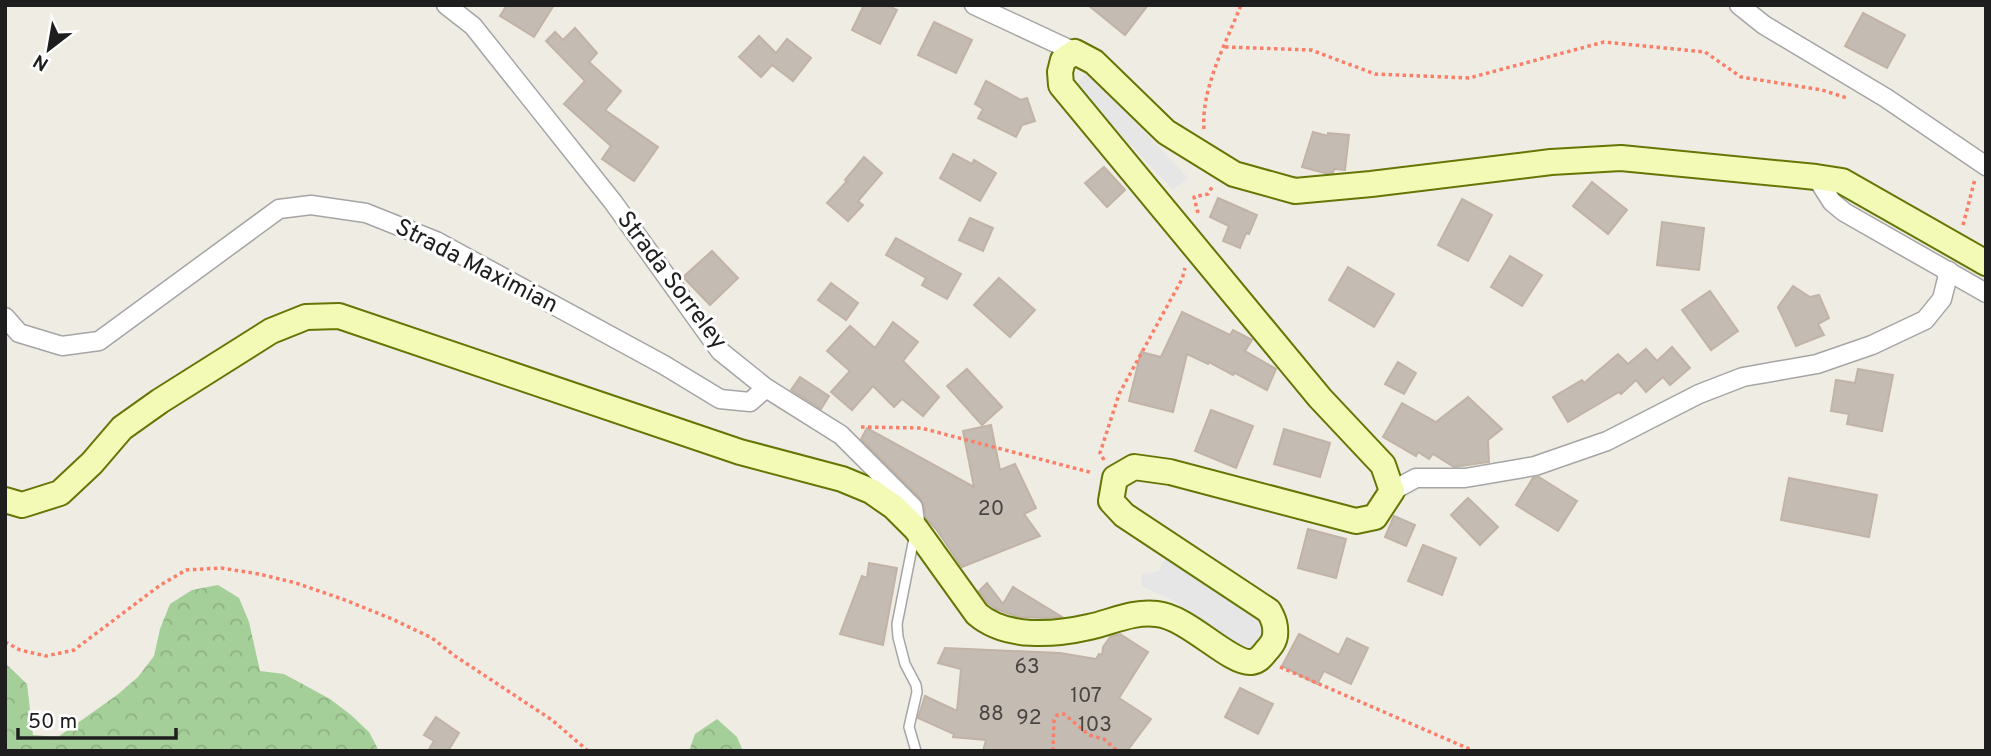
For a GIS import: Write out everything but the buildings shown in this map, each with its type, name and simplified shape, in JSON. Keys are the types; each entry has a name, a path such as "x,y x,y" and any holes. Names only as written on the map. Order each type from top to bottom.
{"street":[{"name":"Strada Sorreley","path":"446,5 473,26 613,202 720,351 766,388 841,435 913,507 916,529"},
{"path":"974,5 1094,62 1166,132 1234,174 1295,191 1551,162 1621,159 1816,177 1842,181 1986,263"},
{"path":"1739,5 1764,25 1886,98 1985,165"},
{"path":"1075,52 1063,60 1061,85 1320,398 1383,466 1392,491"},
{"path":"1816,177 1832,202 1844,212 1986,293"},
{"name":"Strada Maximian","path":"5,317 19,333 62,346 100,341 279,209 311,205 366,213 436,242 664,365 720,399 750,402 766,388"},
{"path":"5,500 22,505 60,493 92,463 122,428 160,401 271,331 306,317 339,316 740,452 842,479 870,491 894,507 916,529 977,614 1001,628 1047,632 1088,627 1126,615 1158,614 1180,620 1235,657 1249,662 1260,659 1274,642 1274,621 1269,611 1124,515 1111,501 1115,478 1134,467 1170,472 1356,521 1375,516 1392,491 1416,478 1465,478 1535,466 1607,441 1699,394 1743,377 1817,364 1872,345 1925,320 1942,299 1949,271"}],"lane":[{"path":"916,529 897,624 905,664 916,685 917,692 909,727 916,751"}],"path":[{"path":"1115,478 1100,453 1119,394 1182,279 1199,220 1194,197 1208,194 1213,185 1206,156 1203,116 1212,77 1241,5"},
{"path":"1225,47 1311,50 1376,74 1469,78 1604,42 1705,52 1741,77 1822,90 1857,102"},
{"path":"1952,244 1965,221 1973,182 1985,165"},
{"path":"841,435 856,427 921,428 1115,478"},
{"path":"5,642 20,650 46,656 74,650 159,586 186,570 221,568 259,574 345,600 432,638 552,720 588,751"},
{"path":"1260,659 1474,751"},
{"path":"1053,751 1054,720 1057,715 1064,713 1089,735 1104,739 1117,751"}],"green space":[{"path":"218,585 239,598 249,622 260,671 284,674 330,699 369,732 379,751 5,751 5,663 27,684 33,735 58,737 138,677 154,656 160,629 170,604 192,590"},
{"path":"717,719 737,737 743,751 689,751 695,734"}],"shaded area":[{"path":"1087,72 1188,178 1173,190 1076,86"},
{"path":"1165,559 1256,615 1263,632 1249,649 1239,647 1174,601 1141,586 1142,574 1159,571"}]}
